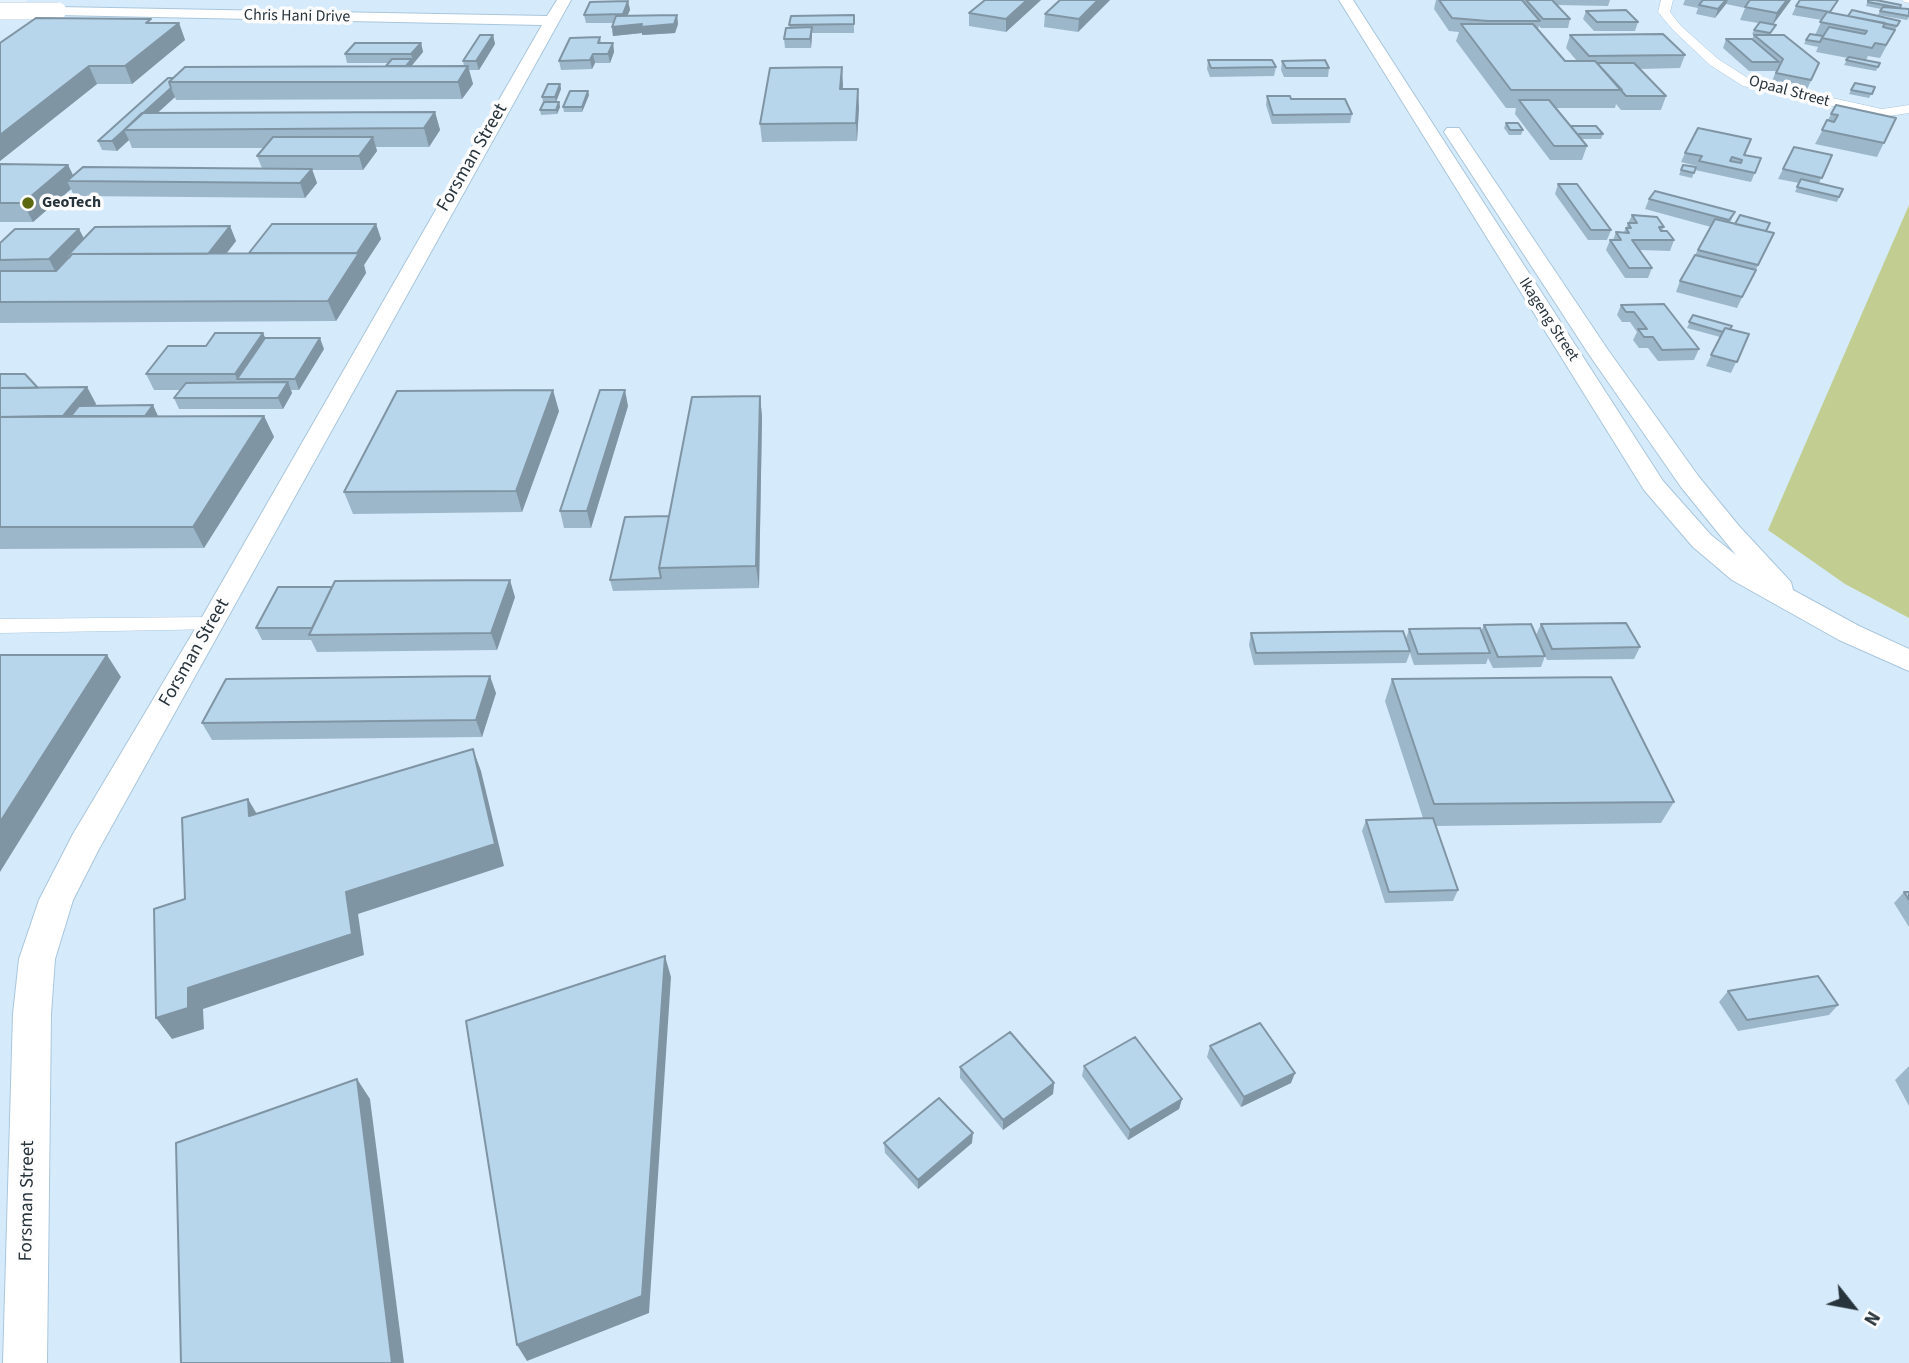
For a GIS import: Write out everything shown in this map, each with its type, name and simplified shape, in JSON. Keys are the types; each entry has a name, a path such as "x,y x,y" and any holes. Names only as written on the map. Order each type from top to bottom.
{"street":[{"path":"0,17 24,0"},
{"name":"Opaal Street","path":"1667,0 1664,12 1677,28 1714,62 1747,83 1861,110 1882,113 1909,109"},
{"name":"Ikageng Street","path":"1359,3 1690,482 1730,532 1793,601"},
{"name":"Ikageng Street","path":"1359,3 1653,485 1702,541 1742,575 1909,661"},
{"name":"Chris Hani Drive","path":"0,10 559,10"},
{"name":"Forsman Street","path":"24,1363 32,1014 37,959 56,900 85,843 212,624 426,239 559,10"},
{"path":"0,626 212,624"}],"shaded area":[{"path":"28,0 1909,0 1909,1363 0,1363 0,19"}],"green space":[{"path":"1909,205 1909,618 1845,584 1768,530"}],"building":[{"path":"985,0 1027,0 1006,19 969,13"},
{"path":"1060,0 1098,0 1079,19 1045,14"},
{"path":"1439,0 1522,0 1540,21 1452,18"},
{"path":"1526,0 1552,0 1570,19 1543,19"},
{"path":"1703,0 1726,0 1718,9 1699,5"},
{"path":"1750,0 1787,0 1777,13 1745,7"},
{"path":"1800,0 1838,0 1830,12 1796,6"},
{"path":"1868,0 1876,0 1901,5 1900,8"},
{"path":"628,1 623,14 584,15 590,2"},
{"path":"1883,7 1909,9 1909,16 1880,11"},
{"path":"1626,10 1638,22 1597,22 1586,11"},
{"path":"1852,10 1900,21 1897,26 1848,16"},
{"path":"1827,12 1885,23 1883,27 1895,30 1886,45 1875,43 1872,48 1822,38 1829,27 1865,34 1867,31 1820,22"},
{"path":"677,15 674,24 612,27 616,16"},
{"path":"854,15 854,24 789,25 791,16"},
{"path":"36,18 151,19 146,23 179,23 125,66 89,66 0,135 0,43"},
{"path":"1760,22 1776,25 1770,33 1754,30"},
{"path":"1461,24 1533,24 1565,61 1595,61 1622,90 1511,90"},
{"path":"812,27 810,39 784,39 786,28"},
{"path":"1663,34 1685,55 1589,56 1570,35"},
{"path":"1810,34 1823,36 1820,42 1806,40"},
{"path":"480,35 493,35 476,61 463,61"},
{"path":"1754,35 1784,35 1819,63 1811,80 1776,73 1783,59"},
{"path":"600,37 598,43 613,43 608,54 593,54 590,60 559,61 570,38"},
{"path":"1726,39 1752,39 1779,62 1752,62"},
{"path":"355,43 421,43 411,54 345,54"},
{"path":"1849,57 1880,63 1878,67 1846,60"},
{"path":"392,59 412,59 406,66 386,66"},
{"path":"1208,60 1272,60 1276,67 1211,68"},
{"path":"1325,60 1329,68 1286,68 1282,61"},
{"path":"1597,63 1634,63 1666,96 1626,96"},
{"path":"468,66 458,82 169,82 185,67"},
{"path":"842,67 840,89 858,89 856,123 760,124 770,68"},
{"path":"168,78 173,78 169,82 171,88 112,141 98,141"},
{"path":"1855,83 1875,87 1872,94 1851,90"},
{"path":"548,84 560,84 555,97 542,97"},
{"path":"570,91 588,91 582,107 563,107"},
{"path":"1267,96 1345,99 1352,114 1273,115"},
{"path":"1519,100 1549,100 1587,146 1554,146"},
{"path":"544,102 559,102 556,110 540,110"},
{"path":"1836,105 1896,118 1884,143 1822,130 1827,120 1834,122 1838,115 1831,114"},
{"path":"435,112 424,128 124,130 142,113"},
{"path":"1506,123 1518,123 1523,130 1510,130"},
{"path":"1571,126 1596,126 1603,134 1577,134"},
{"path":"1698,128 1751,139 1744,155 1761,158 1755,173 1699,161 1702,156 1685,153","holes":["1732,157 1742,160 1741,163 1730,161"]},
{"path":"273,137 373,137 359,156 257,156"},
{"path":"1794,147 1832,155 1822,178 1783,169"},
{"path":"0,164 68,165 23,203 0,203"},
{"path":"1683,165 1696,167 1694,173 1681,170"},
{"path":"83,167 312,169 300,183 67,181"},
{"path":"1801,179 1843,189 1839,197 1797,187"},
{"path":"1558,184 1577,184 1611,230 1591,230"},
{"path":"1655,191 1735,212 1729,220 1649,199"},
{"path":"1632,215 1657,217 1664,227 1659,227 1661,231 1667,231 1674,240 1632,240 1652,268 1629,268 1610,240 1621,240 1616,232 1629,233 1626,228 1631,228 1628,223 1637,223"},
{"path":"1740,215 1770,223 1766,231 1735,224"},
{"path":"1715,219 1774,233 1758,265 1698,250"},
{"path":"272,224 376,224 357,253 249,253"},
{"path":"230,226 208,254 72,254 65,258 95,227"},
{"path":"15,229 79,229 49,259 0,260 0,243"},
{"path":"359,253 328,301 0,302 0,271 56,271 72,254"},
{"path":"1695,255 1756,270 1742,297 1680,281"},
{"path":"1664,304 1699,349 1662,350 1653,337 1644,337 1638,329 1647,329 1634,312 1626,312 1621,305"},
{"path":"1693,315 1732,326 1730,329 1725,328 1723,332 1689,322"},
{"path":"1725,328 1749,334 1737,362 1711,355"},
{"path":"215,333 263,333 235,374 146,374 168,346 206,346"},
{"path":"265,338 320,338 295,379 237,379"},
{"path":"0,374 25,374 38,388 0,388"},
{"path":"288,382 278,398 174,398 186,383"},
{"path":"87,387 63,416 0,417 0,388"},
{"path":"553,390 516,491 344,492 397,391"},
{"path":"600,390 625,390 587,511 560,511"},
{"path":"760,396 756,566 659,568 692,397"},
{"path":"153,405 145,416 71,416 79,406"},
{"path":"264,416 193,527 0,527 0,417"},
{"path":"669,516 659,568 661,578 610,580 625,517"},
{"path":"510,580 491,633 309,635 335,581"},
{"path":"278,587 332,587 312,628 256,628"},
{"path":"1626,623 1640,647 1552,649 1541,624"},
{"path":"1531,624 1545,656 1498,657 1484,625"},
{"path":"1480,628 1490,653 1418,654 1409,629"},
{"path":"1403,631 1410,651 1256,653 1251,633"},
{"path":"0,655 107,655 0,822"},
{"path":"490,676 476,720 202,723 226,679"},
{"path":"1611,677 1674,802 1434,804 1392,679"},
{"path":"473,749 495,844 346,892 352,934 188,988 188,1008 156,1018 154,909 185,899 182,818 248,799 249,816"},
{"path":"1433,818 1458,890 1389,892 1366,820"},
{"path":"665,956 642,1296 517,1345 466,1021"},
{"path":"1818,976 1838,1005 1747,1020 1728,991"},
{"path":"1260,1023 1295,1073 1244,1097 1210,1046"},
{"path":"1010,1032 1054,1083 1003,1120 960,1067"},
{"path":"1135,1037 1182,1099 1130,1130 1084,1066"},
{"path":"357,1079 392,1363 181,1363 176,1143"},
{"path":"939,1098 973,1133 918,1180 884,1143"}],"place":[{"name":"GeoTech","path":"28,203"}]}
